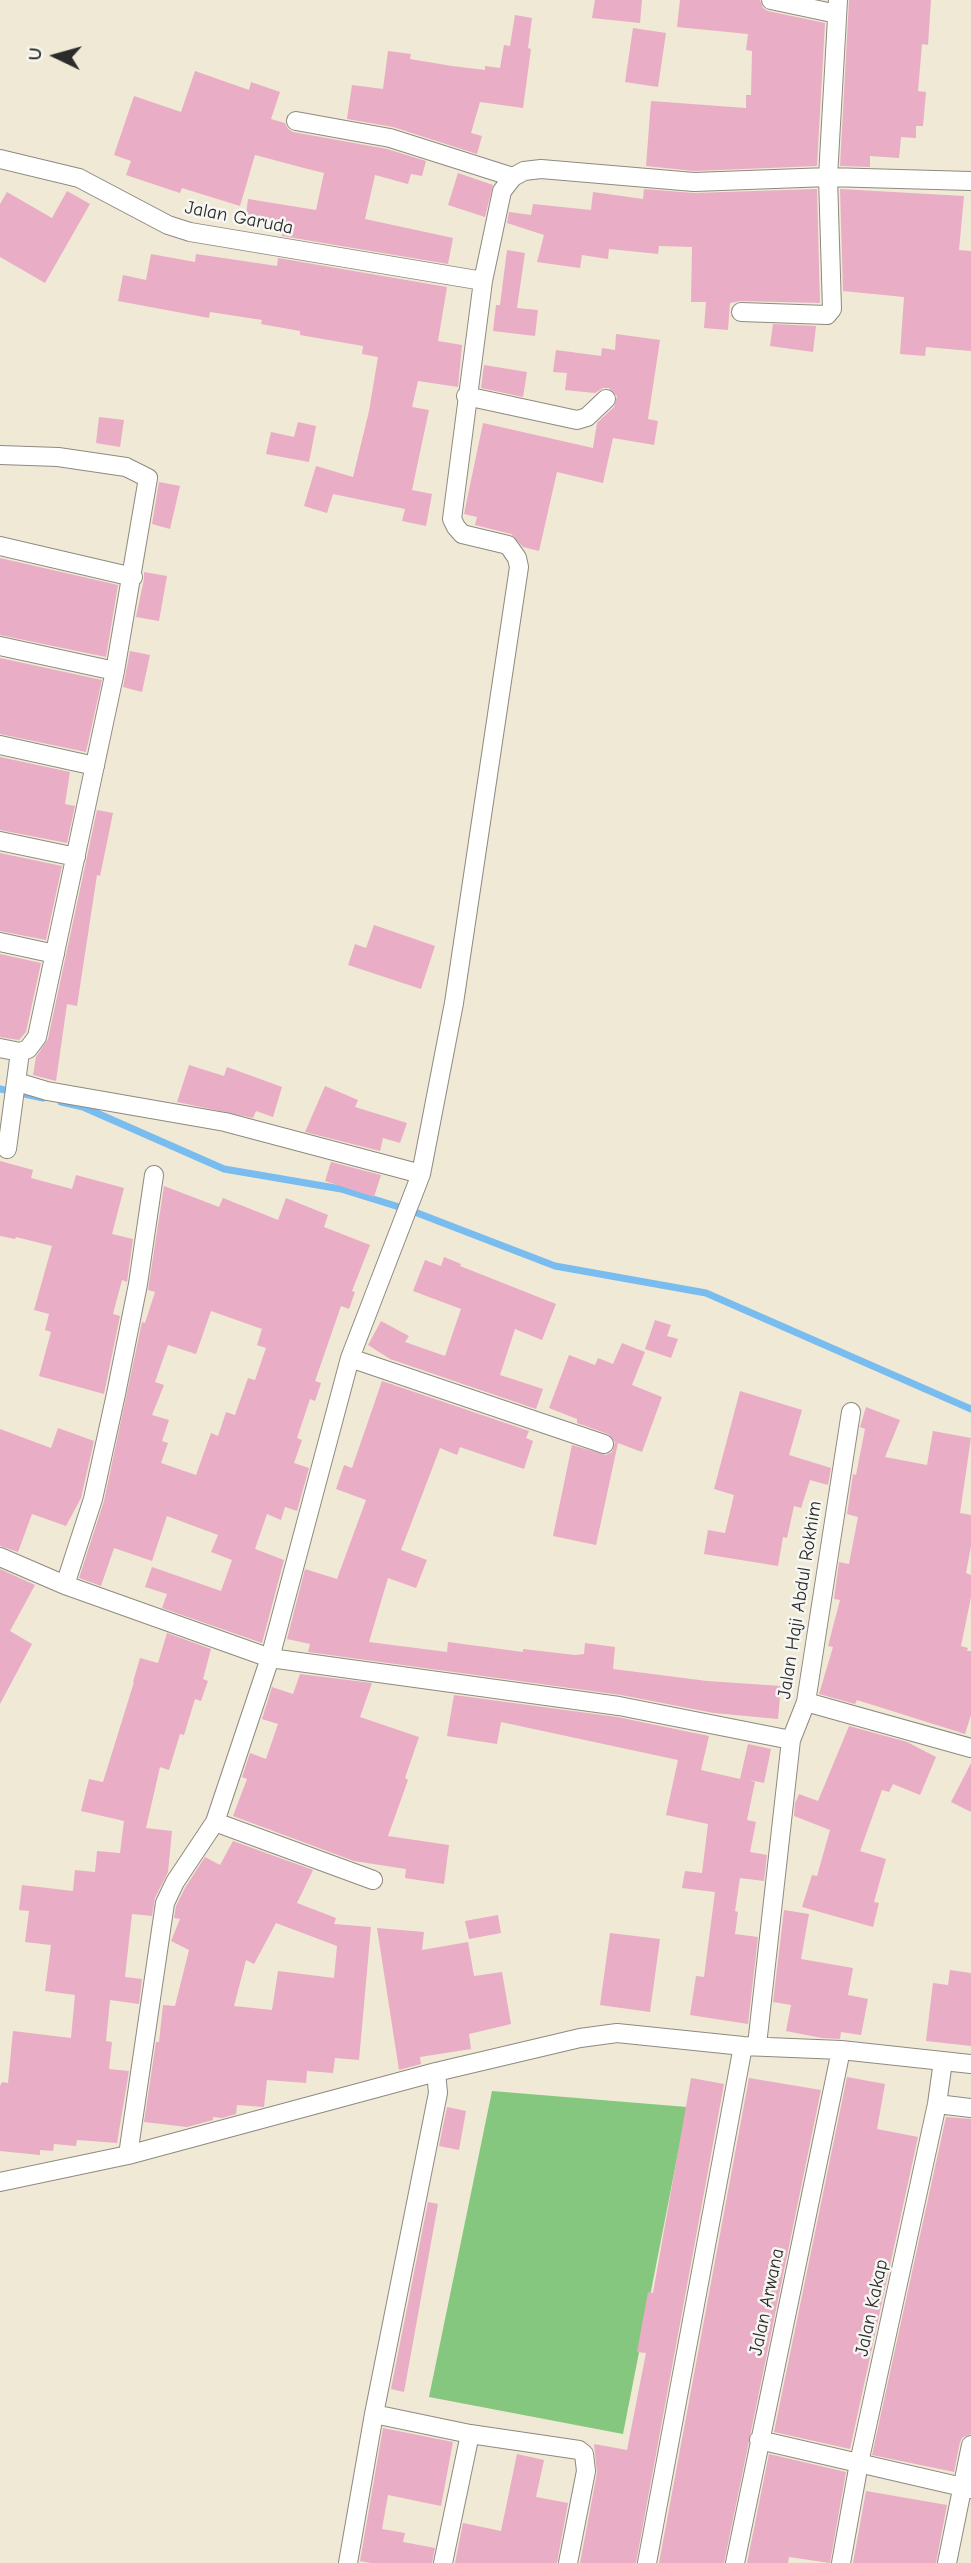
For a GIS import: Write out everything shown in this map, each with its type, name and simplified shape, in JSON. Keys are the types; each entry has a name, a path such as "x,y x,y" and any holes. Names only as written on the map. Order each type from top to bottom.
{"street":[{"path":"741,312 831,313 828,177 837,7 771,0"},
{"path":"296,121 390,138 513,177"},
{"name":"Jalan Garuda","path":"0,159 79,178 168,225 190,232 483,281"},
{"path":"128,2155 165,1903 175,1882 215,1822 270,1658 350,1358 421,1174 454,1003 519,568 517,558 508,545 462,534 452,519 483,281 502,191 513,177 524,171 541,169 694,182 828,177 971,181"},
{"path":"466,396 577,419 587,417 606,400"},
{"path":"0,456 58,457 126,467 148,478 115,671 37,1037 34,1044 20,1052 0,1048"},
{"path":"0,546 133,578"},
{"path":"0,646 115,671"},
{"path":"0,745 95,766"},
{"path":"0,841 76,857"},
{"path":"0,942 55,954"},
{"path":"7,1149 20,1052"},
{"path":"15,1090 47,1091 225,1122 421,1174"},
{"path":"65,1585 93,1499 113,1408 138,1284 154,1175"},
{"path":"350,1358 604,1444"},
{"name":"Jalan Haji Abdul Rokhim","path":"647,2563 750,2045 791,1740 806,1702 851,1412"},
{"path":"0,1558 65,1585 270,1658 619,1706 791,1740"},
{"path":"806,1702 971,1748"},
{"path":"215,1822 373,1880"},
{"path":"0,2182 128,2155 436,2072 580,2038 617,2033 841,2050 971,2064"},
{"name":"Jalan Arwana","path":"735,2563 841,2050"},
{"name":"Jalan Kakap","path":"841,2563 859,2463 937,2104 943,2061"},
{"path":"348,2563 374,2414 438,2094 436,2072"},
{"path":"937,2104 971,2108"},
{"path":"374,2414 470,2434 579,2450 584,2454 586,2471 568,2563"},
{"path":"443,2563 470,2434"},
{"path":"759,2440 967,2488"},
{"path":"947,2563 967,2488 971,2445"}],"green space":[{"path":"492,2091 687,2107 623,2434 429,2397"}],"building":[{"path":"595,0 642,0 640,23 592,18"},
{"path":"680,0 760,0 763,8 768,11 825,23 817,166 694,171 646,166 651,101 746,108 746,95 751,95 752,51 746,50 748,34 677,27"},
{"path":"849,0 931,0 928,45 922,44 918,91 926,92 923,126 916,126 916,138 901,137 899,158 870,156 870,167 840,166"},
{"path":"515,15 532,18 523,108 480,102 471,133 482,136 477,154 393,127 347,119 352,85 383,89 388,51 411,54 410,59 452,66 485,70 485,66 500,68 504,45 510,46"},
{"path":"633,28 666,33 658,87 625,82"},
{"path":"195,71 249,90 251,82 280,92 271,119 285,123 293,132 387,149 426,161 422,176 411,174 408,184 375,175 365,219 453,238 448,264 282,236 284,222 246,215 248,199 316,210 324,173 255,155 240,206 182,188 180,193 126,175 131,161 114,155 134,96 181,112"},
{"path":"458,173 493,185 485,217 448,205"},
{"path":"644,189 694,193 817,189 820,303 730,303 728,330 704,328 706,302 691,302 692,247 659,246 658,254 609,249 608,259 582,255 580,268 537,262 544,235 507,223 509,212 531,215 533,204 591,210 593,192 643,199"},
{"path":"840,189 964,196 959,250 971,251 971,351 926,347 925,356 900,354 904,297 843,291"},
{"path":"67,191 90,204 45,283 0,257 0,204 7,192 52,218"},
{"path":"507,250 525,253 517,308 538,310 535,336 493,331 496,305 500,305"},
{"path":"151,254 195,262 196,254 277,266 278,258 447,287 438,341 462,345 458,387 418,381 412,407 429,410 412,490 432,494 426,526 402,521 405,509 333,494 327,513 304,506 316,466 353,477 369,411 378,357 362,354 363,346 300,335 300,331 261,324 262,320 210,312 209,318 118,301 123,275 146,280"},
{"path":"773,324 816,326 813,352 770,346"},
{"path":"616,334 660,340 648,419 658,421 654,445 613,438 603,483 557,472 539,551 523,547 511,534 475,525 477,517 464,514 483,423 593,448 597,423 614,407 617,396 609,388 595,393 565,390 567,373 553,372 556,350 601,356 602,348 615,350"},
{"path":"484,365 527,372 523,397 481,388"},
{"path":"99,417 124,420 120,447 96,443"},
{"path":"298,422 316,426 309,462 266,454 271,432 294,437"},
{"path":"159,482 180,486 170,529 152,524"},
{"path":"0,558 118,585 106,657 0,635"},
{"path":"144,572 167,576 159,621 136,617"},
{"path":"130,651 150,655 142,692 123,687"},
{"path":"0,658 102,680 86,752 0,734"},
{"path":"0,757 70,772 65,804 75,806 67,843 0,830"},
{"path":"97,810 113,813 100,876 97,875 77,1006 67,1004 56,1081 33,1075 36,1057 48,1039"},
{"path":"0,853 62,866 46,940 0,931"},
{"path":"374,925 435,946 421,989 348,965 355,944 366,948"},
{"path":"0,954 41,963 26,1032 19,1040 0,1037"},
{"path":"189,1065 224,1076 227,1067 282,1087 273,1117 256,1111 253,1118 177,1102"},
{"path":"325,1086 358,1100 355,1107 407,1123 400,1143 383,1138 380,1151 305,1132"},
{"path":"0,1161 33,1170 31,1178 72,1189 76,1175 124,1188 112,1234 133,1239 127,1282 122,1280 113,1314 120,1316 104,1394 39,1376 51,1332 45,1330 49,1314 34,1310 52,1246 0,1236"},
{"path":"331,1162 381,1175 374,1197 325,1181"},
{"path":"164,1186 219,1207 223,1198 278,1220 286,1198 328,1215 324,1227 370,1245 352,1291 355,1292 349,1309 341,1306 315,1381 321,1383 315,1401 310,1399 297,1438 302,1440 294,1463 309,1468 297,1511 285,1507 281,1520 267,1514 255,1549 284,1560 262,1643 162,1608 167,1594 145,1587 152,1567 221,1591 232,1560 211,1552 218,1535 167,1516 152,1561 114,1548 101,1586 79,1578 104,1501 142,1322 145,1323 155,1292 148,1290","holes":["211,1311 262,1329 257,1345 266,1348 255,1380 248,1378 235,1415 226,1412 218,1436 211,1433 196,1475 161,1463 168,1443 162,1441 169,1420 152,1415 164,1385 155,1382 168,1345 196,1354"]},
{"path":"444,1257 461,1264 460,1266 556,1304 542,1340 515,1329 500,1375 543,1389 536,1409 390,1359 368,1345 381,1321 409,1336 405,1342 445,1356 461,1309 413,1291 425,1260 441,1266"},
{"path":"655,1320 671,1325 667,1336 678,1339 671,1358 645,1349"},
{"path":"622,1343 645,1352 632,1385 662,1397 642,1452 618,1443 596,1545 553,1536 572,1445 606,1455 612,1452 615,1442 608,1434 577,1423 577,1419 549,1408 569,1355 595,1365 598,1358 613,1364"},
{"path":"382,1381 529,1431 526,1438 533,1441 524,1469 460,1447 457,1455 440,1448 401,1550 427,1560 416,1588 388,1578 369,1642 447,1652 448,1642 523,1652 523,1649 575,1655 584,1654 585,1643 615,1647 613,1669 707,1681 781,1686 778,1719 714,1713 621,1695 308,1652 310,1644 287,1639 305,1569 337,1579 366,1500 336,1489 344,1465 352,1468"},
{"path":"740,1391 802,1410 789,1455 831,1468 828,1485 810,1480 801,1508 794,1506 787,1538 783,1537 778,1566 704,1554 708,1530 725,1533 734,1495 714,1489"},
{"path":"866,1407 900,1420 885,1457 927,1465 933,1431 971,1438 960,1513 971,1515 971,1546 966,1573 971,1575 971,1597 961,1646 971,1651 971,1715 965,1734 857,1700 855,1704 819,1694 833,1647 828,1646 840,1600 834,1599 839,1562 849,1564 858,1517 847,1514 853,1474 856,1475 865,1429 860,1427"},
{"path":"58,1428 94,1441 81,1498 66,1526 32,1514 18,1552 0,1546 0,1429 51,1448"},
{"path":"0,1569 35,1585 10,1631 32,1644 0,1704"},
{"path":"167,1633 211,1649 203,1679 208,1681 201,1701 195,1699 169,1770 160,1767 146,1828 172,1831 168,1872 155,1898 152,1916 132,1914 125,1977 142,1979 139,2004 110,2000 106,2041 112,2042 109,2069 129,2071 117,2143 77,2140 76,2146 54,2144 53,2151 40,2150 40,2155 0,2151 0,2086 2,2082 8,2083 13,2031 71,2038 75,1995 45,1991 51,1945 25,1942 29,1911 19,1910 22,1885 73,1891 75,1870 95,1872 97,1851 120,1853 124,1821 81,1811 89,1779 103,1782 140,1658 158,1663"},
{"path":"300,1674 372,1683 360,1717 419,1737 405,1778 408,1780 388,1836 449,1845 444,1884 405,1878 406,1869 354,1861 233,1816 247,1779 242,1777 250,1753 266,1759 278,1724 262,1719 272,1687 293,1694"},
{"path":"454,1695 617,1717 709,1736 701,1770 740,1779 748,1744 771,1749 764,1783 749,1780 755,1782 747,1820 756,1822 750,1852 767,1855 764,1881 740,1878 735,1911 738,1912 735,1934 758,1937 748,2024 690,2015 696,1976 704,1977 715,1892 682,1888 685,1871 702,1873 708,1824 666,1815 678,1760 501,1722 497,1744 447,1736"},
{"path":"849,1726 907,1742 936,1757 920,1795 893,1784 889,1792 882,1790 860,1851 886,1859 874,1902 879,1903 873,1927 802,1907 812,1875 817,1876 830,1830 794,1816 795,1803 799,1794 818,1801"},
{"path":"971,1763 971,1812 951,1802"},
{"path":"233,1841 313,1870 297,1903 336,1918 334,1924 371,1927 359,2060 335,2058 333,2073 307,2071 306,2083 267,2080 264,2107 237,2105 236,2114 222,2118 213,2117 213,2120 187,2127 144,2122 163,2005 175,2006 189,1950 171,1941 180,1919 174,1918 176,1906 205,1857 220,1865","holes":["276,1923 337,1946 334,1978 278,1971 272,2010 234,2006 246,1960 254,1964"]},
{"path":"784,1910 809,1914 801,1959 853,1968 848,1995 868,1999 861,2035 841,2032 840,2039 786,2031 791,2005 773,2002"},
{"path":"498,1915 501,1933 469,1939 465,1921"},
{"path":"377,1928 424,1932 422,1950 468,1942 474,1976 502,1972 511,2024 469,2034 471,2049 420,2057 421,2064 399,2070"},
{"path":"610,1933 660,1939 650,2012 600,2005"},
{"path":"950,1970 971,1973 971,2046 926,2041 933,1983 948,1985"},
{"path":"847,2077 885,2084 877,2129 918,2137 850,2449 774,2432"},
{"path":"691,2078 724,2084 636,2563 580,2563 597,2473 594,2444 627,2450 646,2353 637,2352 648,2292 653,2293"},
{"path":"749,2078 821,2090 724,2563 659,2563"},
{"path":"447,2107 466,2111 459,2150 439,2146"},
{"path":"946,2117 971,2119 971,2434 963,2437 960,2442 954,2472 872,2455"},
{"path":"428,2202 438,2204 404,2392 391,2389"},
{"path":"383,2428 453,2442 441,2506 388,2495 382,2529 405,2533 403,2542 435,2548 432,2563 360,2561"},
{"path":"517,2454 544,2460 536,2497 568,2503 557,2563 455,2563 463,2523 501,2531"},
{"path":"769,2454 846,2472 830,2563 789,2557 788,2563 747,2563"},
{"path":"866,2491 947,2505 936,2563 853,2563"}],"waterway":[{"path":"0,1089 43,1098"},
{"path":"61,1102 83,1107 224,1169 341,1189 412,1211 555,1266 706,1293 971,1409"}]}
